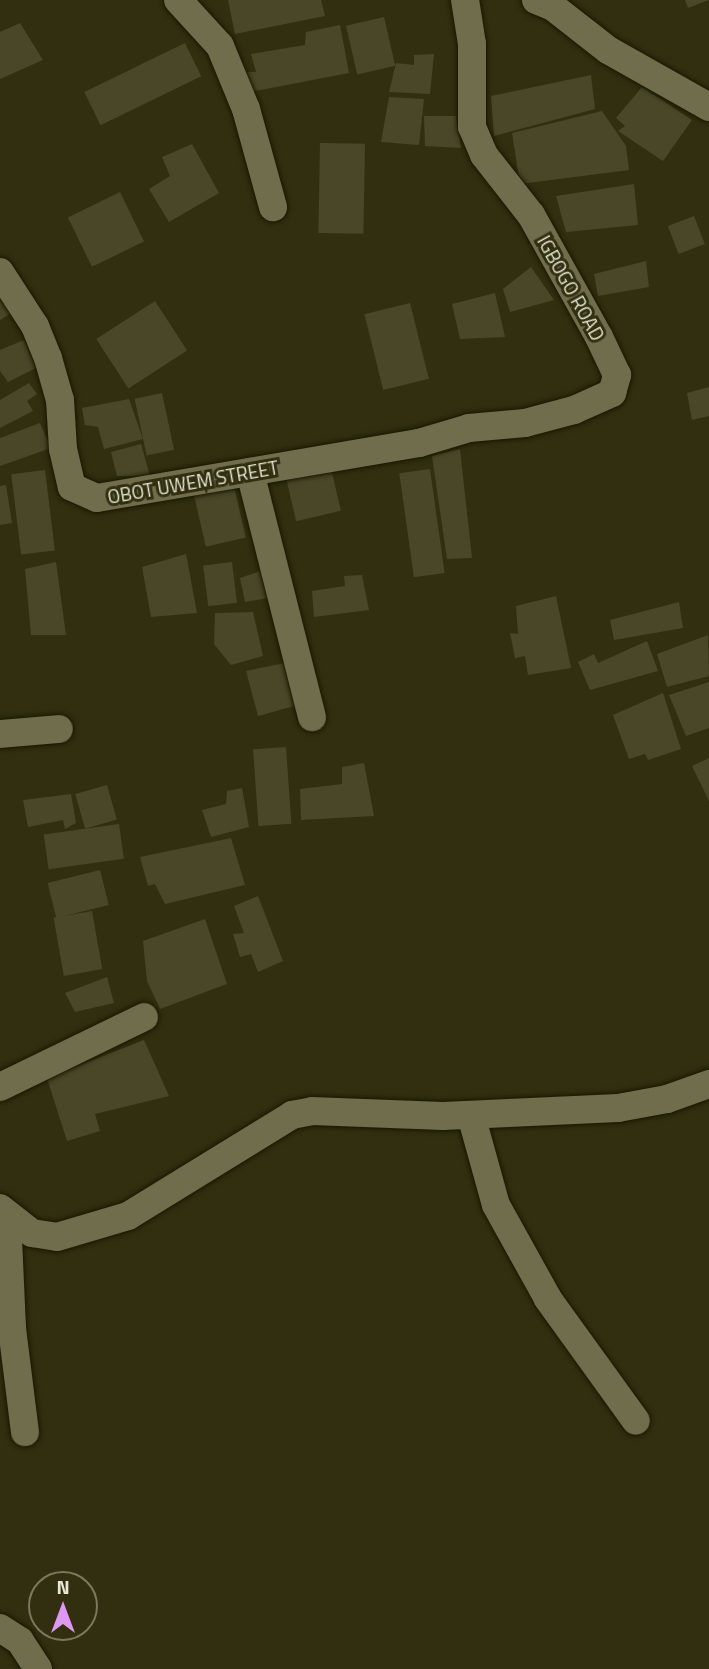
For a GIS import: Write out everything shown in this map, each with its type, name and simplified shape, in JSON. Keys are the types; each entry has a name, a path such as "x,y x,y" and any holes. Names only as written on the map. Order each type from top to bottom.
{"street":[{"path":"178,0 220,46 246,109 273,207"},
{"name":"IGBOGO ROAD","path":"419,443 469,428 525,423 574,410 612,393 617,375 531,215 484,155 472,127 472,44 466,0"},
{"path":"536,0 553,7 608,50 709,107"},
{"name":"OBOT UWEM STREET","path":"0,272 35,326 48,358 60,400 63,450 72,487 97,498 419,443"},
{"path":"250,472 312,717"},
{"path":"0,734 59,729"},
{"path":"0,1087 144,1017"},
{"path":"3,1212 32,1233 57,1237 128,1216 292,1115 312,1111 394,1116 618,1108 667,1099 709,1084"},
{"path":"471,1115 496,1206 548,1298 636,1421"},
{"path":"3,1212 12,1328 25,1432"},
{"path":"0,1628 20,1642 38,1669"}],"building":[{"path":"228,0 321,0 325,16 235,34"},
{"path":"685,0 709,0 688,8"},
{"path":"384,17 395,66 357,74 346,26"},
{"path":"20,23 43,60 0,79 0,32"},
{"path":"340,25 349,73 250,92 246,72 256,72 251,54 305,45 306,32"},
{"path":"185,43 201,76 101,125 84,92"},
{"path":"434,54 430,94 389,92 396,63 414,65 414,55"},
{"path":"591,75 595,109 494,136 491,96"},
{"path":"642,87 692,120 663,161 618,131 625,126 616,118"},
{"path":"389,97 424,99 419,145 381,142"},
{"path":"602,111 626,146 629,170 520,184 512,133"},
{"path":"424,116 456,116 461,148 425,146"},
{"path":"320,143 365,144 363,234 318,233"},
{"path":"192,144 219,193 169,222 149,189 170,176 162,157"},
{"path":"634,184 638,225 566,232 556,196"},
{"path":"120,192 144,241 92,267 68,217"},
{"path":"694,216 705,244 679,254 668,226"},
{"path":"646,261 649,287 598,296 594,274"},
{"path":"531,267 554,300 510,312 503,289"},
{"path":"0,292 13,312 0,320"},
{"path":"495,293 505,337 460,339 452,304"},
{"path":"155,301 187,350 128,389 96,339"},
{"path":"410,303 429,379 383,390 364,314"},
{"path":"24,340 36,368 8,382 0,371 0,350"},
{"path":"29,383 37,394 27,401 33,411 0,428 0,400"},
{"path":"709,387 709,416 692,420 687,393"},
{"path":"162,393 174,450 147,456 135,399"},
{"path":"129,399 143,439 104,449 98,427 85,425 82,408"},
{"path":"40,423 51,448 0,466 0,438"},
{"path":"141,444 150,476 117,476 111,452"},
{"path":"460,449 472,558 447,559 432,456"},
{"path":"331,468 341,511 296,521 286,478"},
{"path":"430,469 445,573 414,577 399,473"},
{"path":"45,470 55,550 21,555 11,474"},
{"path":"233,482 246,538 206,547 193,491"},
{"path":"6,485 12,523 0,525 0,486"},
{"path":"186,554 197,613 151,617 142,567"},
{"path":"56,562 66,635 31,635 25,569"},
{"path":"232,562 237,603 208,606 203,566"},
{"path":"269,568 279,596 245,602 240,578"},
{"path":"362,575 369,610 314,617 312,591 345,586 344,576"},
{"path":"556,596 571,668 528,675 525,656 515,658 510,633 518,634 516,606"},
{"path":"679,602 683,628 614,640 610,620"},
{"path":"253,612 263,656 231,665 214,644 215,613"},
{"path":"708,635 709,676 667,687 657,654"},
{"path":"647,641 658,671 590,690 578,662 594,654 598,663"},
{"path":"290,662 305,703 258,716 246,671"},
{"path":"709,682 709,728 686,736 669,695"},
{"path":"663,693 681,749 648,760 645,754 629,759 613,715"},
{"path":"286,747 291,824 258,826 253,749"},
{"path":"709,758 709,801 692,766"},
{"path":"364,763 374,816 301,820 300,789 342,784 342,767"},
{"path":"107,785 117,820 85,829 75,794"},
{"path":"242,788 249,827 211,837 202,810 226,804 227,791"},
{"path":"71,794 76,823 65,829 63,820 28,827 23,800"},
{"path":"119,824 124,859 49,869 44,835"},
{"path":"231,838 245,885 165,904 155,884 148,886 140,857"},
{"path":"100,870 109,905 56,918 48,883"},
{"path":"258,896 283,961 258,972 251,954 240,957 233,934 244,933 234,906"},
{"path":"92,911 102,969 64,976 54,918"},
{"path":"205,919 227,984 160,1009 147,981 143,941"},
{"path":"107,977 114,1003 75,1012 65,993"},
{"path":"144,1040 169,1096 95,1114 100,1131 67,1141 47,1078"}]}
